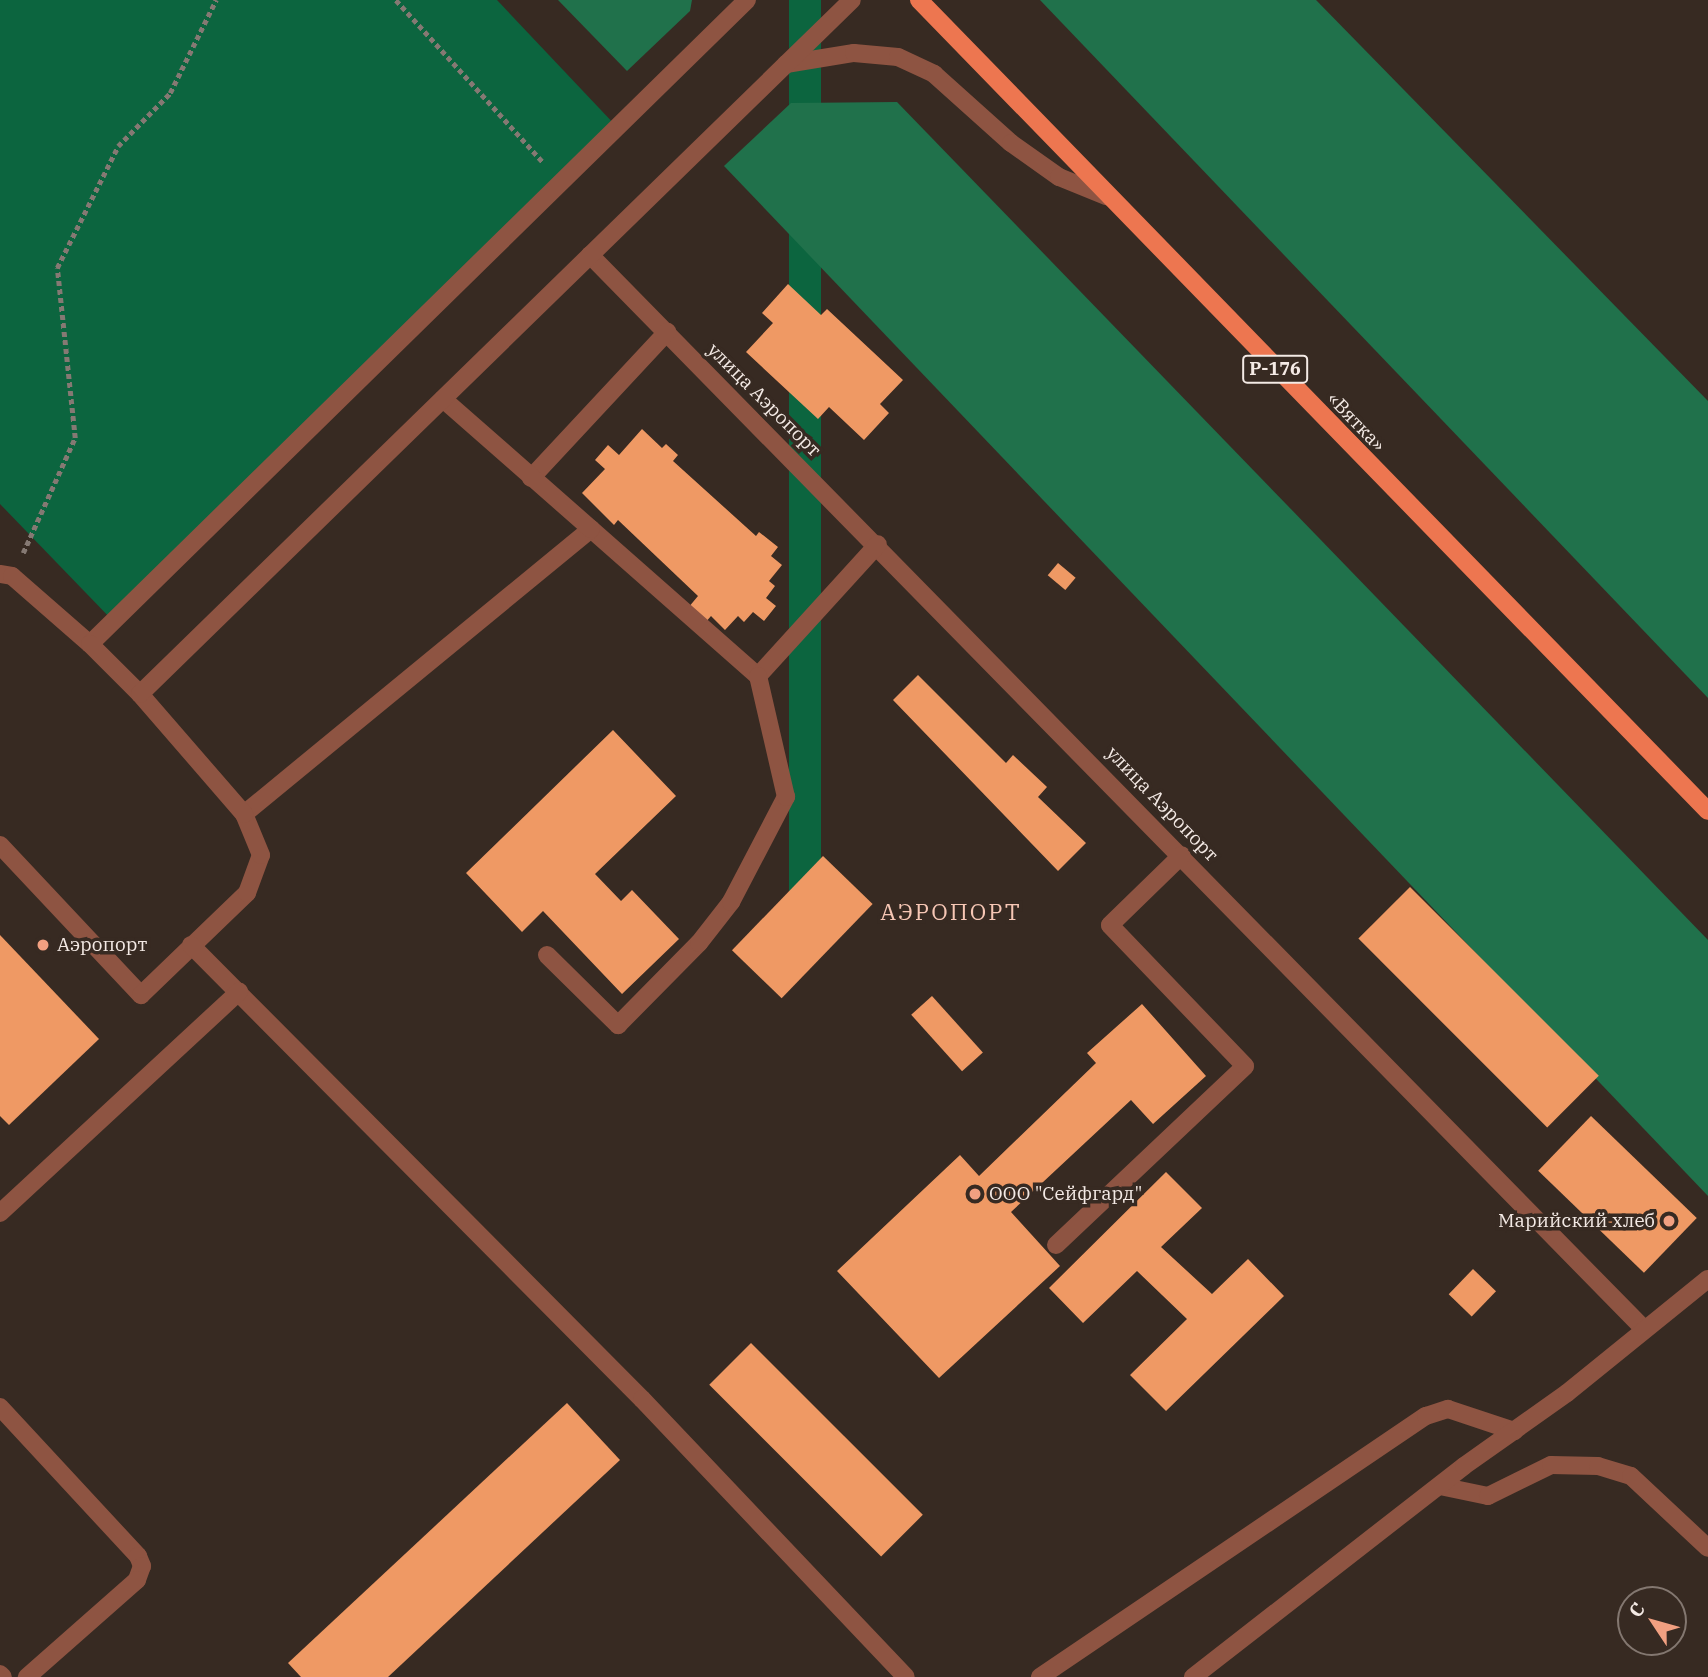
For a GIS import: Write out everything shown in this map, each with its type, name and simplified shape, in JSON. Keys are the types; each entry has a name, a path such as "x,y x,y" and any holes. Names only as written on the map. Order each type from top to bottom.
{"main road":[{"name":"«Вятка»","path":"919,0 1106,197 1708,811"}],"street":[{"path":"723,24 730,0"},
{"path":"90,644 747,0"},
{"path":"140,694 852,0"},
{"path":"786,64 854,53 898,57 934,74 1011,143 1059,177 1106,197"},
{"name":"улица Аэропорт","path":"590,255 878,544 1644,1329"},
{"path":"531,478 667,332"},
{"path":"443,399 758,676 786,797 731,902 699,943 618,1025 547,955"},
{"path":"244,814 591,529"},
{"path":"758,676 878,544"},
{"path":"0,845 141,995 247,893 261,855 244,814 140,694 90,644 6,575"},
{"path":"1056,1245 1245,1066 1110,925 1182,855"},
{"path":"191,945 642,1399 906,1677"},
{"path":"0,1213 239,992"},
{"path":"1193,1677 1708,1279"},
{"path":"1040,1677 1426,1416 1448,1409 1514,1431"},
{"path":"2,1413 138,1556 142,1566 137,1580 27,1677"},
{"path":"1440,1486 1489,1496 1551,1465 1598,1466 1631,1476 1708,1548"}],"path":[{"path":"6,575 75,438 57,268 118,146 170,93 216,0"},
{"path":"396,0 561,181"}],"green space":[{"path":"0,0 497,0 617,127 114,622 0,504"},
{"path":"558,0 692,0 690,11 627,71"},
{"path":"789,0 821,0 821,896 789,896"},
{"path":"1040,0 1316,0 1708,401 1708,698"},
{"path":"897,102 1708,940 1708,1196 724,166 791,103"}],"building":[{"path":"788,284 821,315 827,309 903,380 880,404 889,413 864,440 829,407 818,419 746,352 773,323 762,313"},
{"path":"642,429 662,448 666,444 678,455 673,461 756,536 759,532 778,547 771,556 782,565 769,581 775,586 766,598 776,606 764,621 753,612 744,622 738,616 725,630 711,616 705,623 688,608 698,596 618,520 614,525 582,493 605,469 595,460 608,445 619,455"},
{"path":"1058,563 1076,578 1065,590 1048,575"},
{"path":"918,675 1006,763 1013,755 1047,787 1038,797 1086,843 1058,871 893,700"},
{"path":"613,730 676,796 595,874 621,901 632,890 679,939 622,994 543,911 522,932 466,873"},
{"path":"823,856 873,904 782,998 732,950"},
{"path":"1410,887 1599,1076 1547,1127 1358,939"},
{"path":"0,935 99,1039 9,1125 0,1116"},
{"path":"932,996 983,1052 962,1071 911,1015"},
{"name":"ООО \"Сейфгард\"","path":"1142,1004 1206,1076 1153,1124 1131,1100 1011,1212 1060,1266 939,1378 837,1271 960,1155 979,1176 1096,1063 1087,1053"},
{"path":"1591,1116 1697,1218 1644,1273 1538,1171"},
{"path":"1166,1172 1202,1208 1161,1247 1212,1294 1248,1259 1284,1296 1166,1411 1130,1375 1187,1319 1137,1271 1083,1323 1049,1288"},
{"path":"1473,1269 1496,1291 1472,1316 1449,1294"},
{"path":"751,1343 923,1515 881,1557 709,1385"},
{"path":"567,1403 620,1460 388,1677 301,1677 288,1663"}],"place":[{"name":"Аэропорт","path":"43,945"},
{"name":"ООО \"Сейфгард\"","path":"975,1194"},
{"name":"Марийский хлеб","path":"1669,1221"}],"district":[{"name":"АЭРОПОРТ","path":"951,911"}]}
